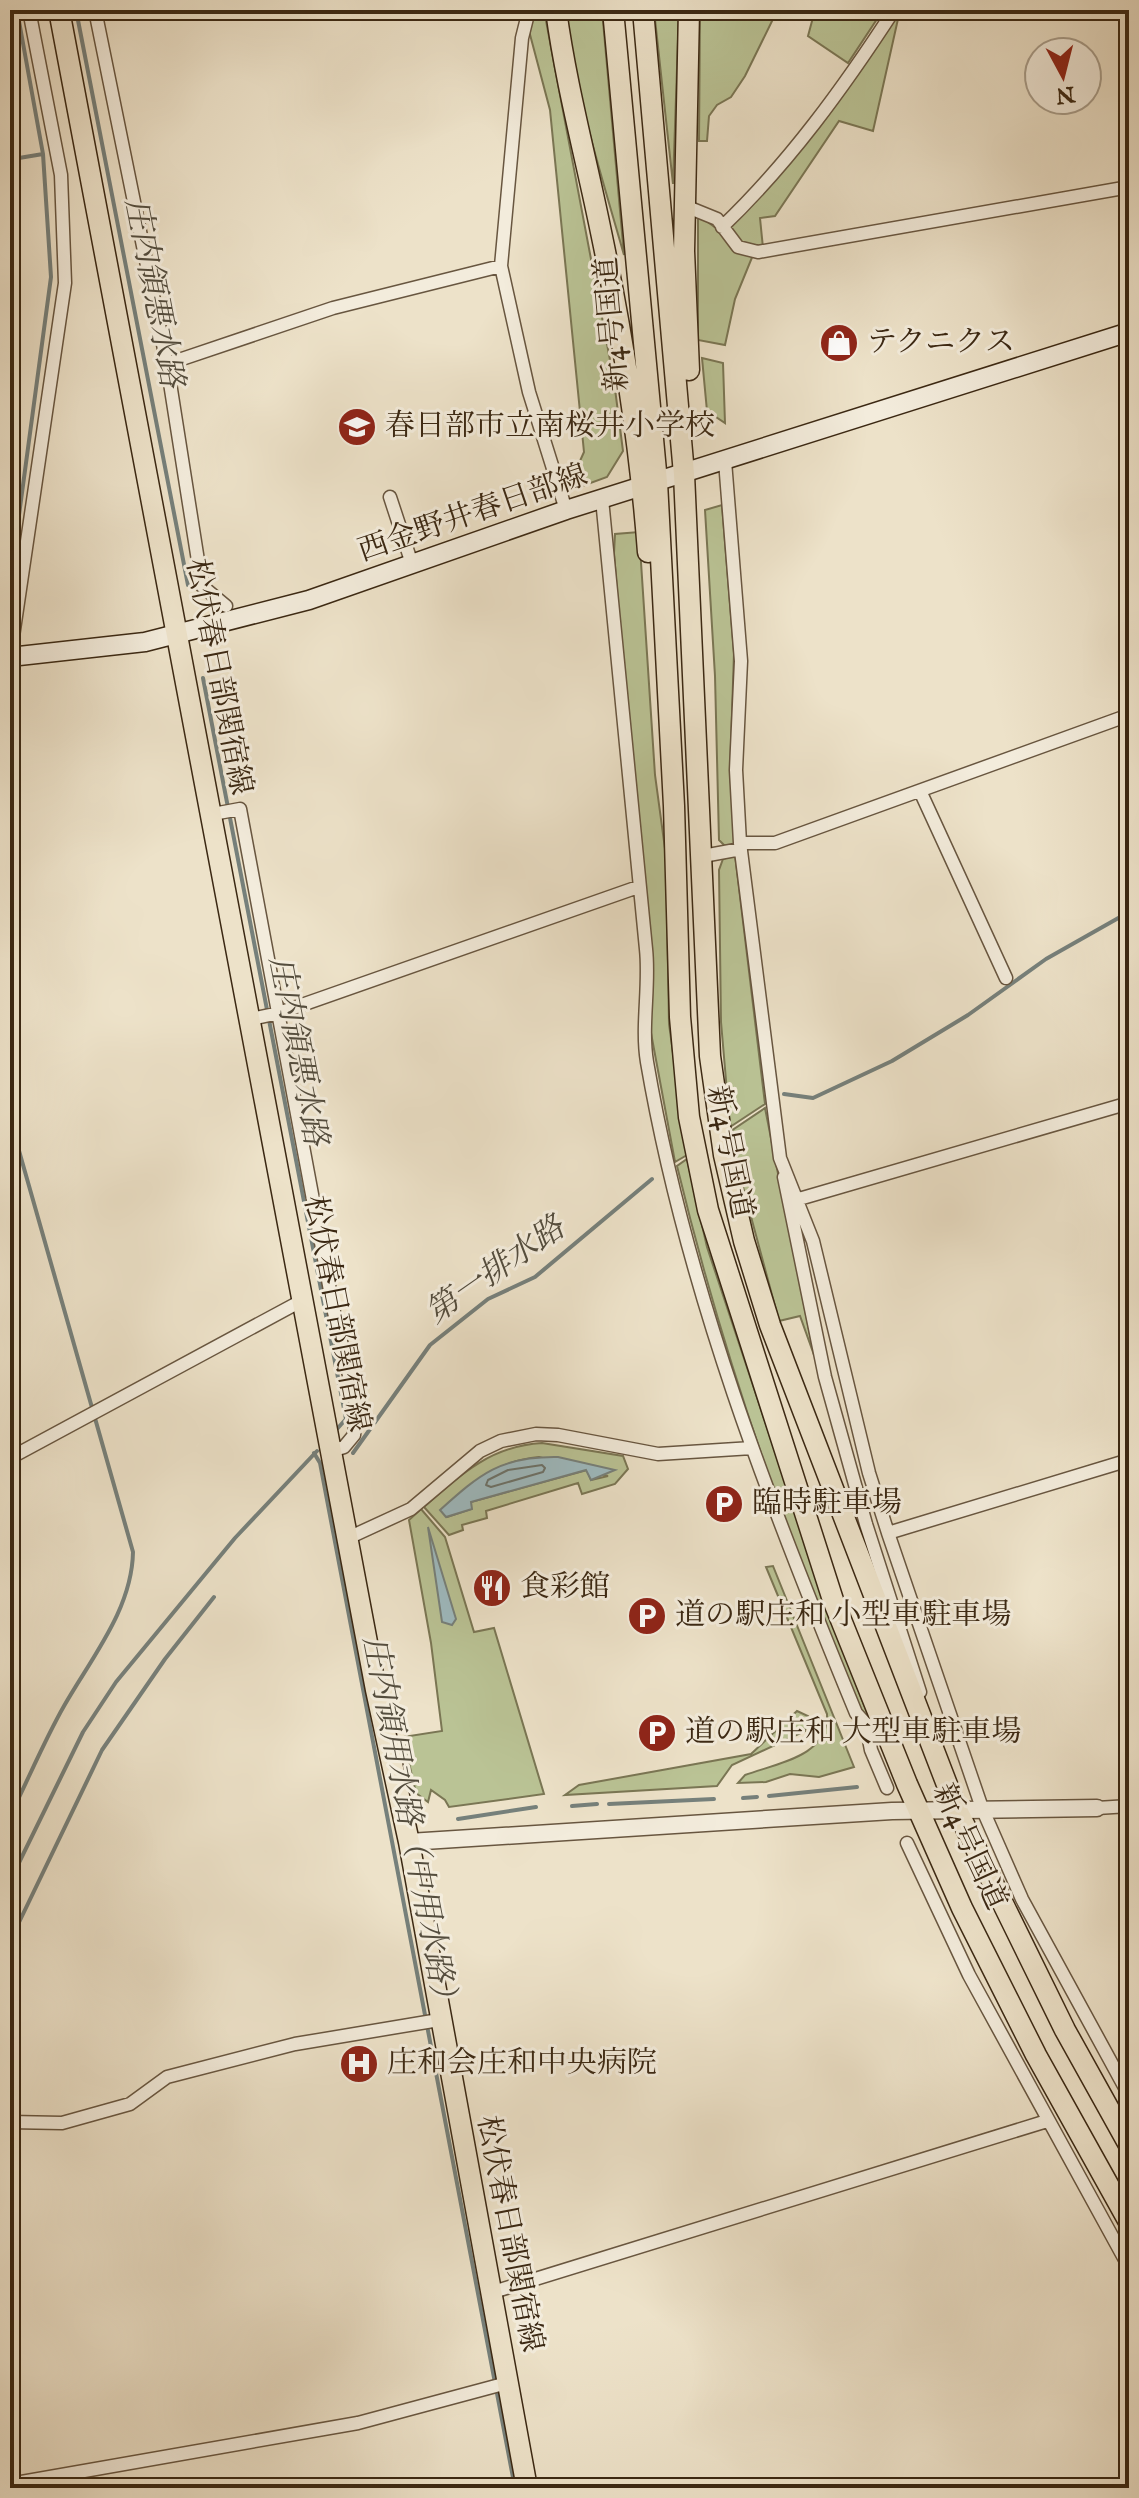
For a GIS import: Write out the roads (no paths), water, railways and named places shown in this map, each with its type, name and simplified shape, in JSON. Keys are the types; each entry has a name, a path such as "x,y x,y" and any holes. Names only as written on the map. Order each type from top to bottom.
{"main road":[{"name":"松伏春日部関宿線","path":"59,10 179,635 217,814 303,1300 409,1842 439,2020 527,2488"},
{"path":"556,10 569,90 602,233 649,484"},
{"name":"新4号国道","path":"613,10 649,484 663,781 676,847 684,1072 708,1210 875,1726 918,1810 1008,2021 1129,2222"},
{"name":"新4号国道","path":"643,10 684,474 710,1056 724,1155 744,1241 797,1402 956,1808 998,1898 1129,2145"},
{"path":"684,474 693,421 685,304 689,10"},
{"name":"西金野井春日部線","path":"10,657 107,647 179,635 309,600 566,510 1129,332"}],"street":[{"path":"10,657 65,283 61,175 29,10"},
{"path":"95,10 167,364 202,586 226,606"},
{"path":"529,10 522,38 501,266 529,392 566,510"},
{"path":"722,227 747,203 849,81 894,10"},
{"path":"685,206 717,219 738,247 758,252 1129,187"},
{"path":"167,364 333,308 501,266"},
{"path":"725,461 741,661 736,770 741,846 780,1158 825,1377 866,1524 913,1667 929,1739"},
{"path":"390,497 412,564"},
{"path":"602,499 638,887 647,953 646,1058 694,1271 752,1448 856,1713 875,1726 871,1750 887,1788"},
{"path":"703,856 741,846 775,843 921,793 1129,715"},
{"path":"921,793 1006,978"},
{"path":"217,814 240,809 334,1312 357,1409 354,1435 344,1447 331,1451"},
{"path":"254,1018 276,1014 638,887"},
{"path":"799,1199 1129,1103"},
{"path":"780,1158 799,1199 813,1241 869,1473 982,1808 1022,1899 1129,2095"},
{"path":"10,1458 303,1300"},
{"path":"348,1538 411,1509 480,1451 501,1441 536,1434 558,1435 658,1454 752,1448"},
{"path":"703,1452 706,1467"},
{"path":"888,1533 1129,1460"},
{"path":"409,1842 555,1830 956,1808 1129,1806"},
{"path":"907,1843 969,1975 1008,2021 1047,2121 1129,2267"},
{"path":"998,1898 1022,1899"},
{"path":"10,2122 62,2123 130,2104 167,2077 295,2044 439,2020"},
{"path":"490,2293 1047,2121"},
{"path":"10,2484 358,2423 507,2383"}],"water":[{"path":"558,1457 615,1470 591,1480 586,1470 471,1502 472,1509 446,1517 440,1510 467,1486 506,1464"},
{"path":"428,1527 456,1619 452,1625 442,1622"}],"waterway":[{"path":"10,582 51,277 43,154 17,10"},
{"name":"庄内領悪水路","path":"76,10 188,585"},
{"path":"13,159 43,154"},
{"name":"庄内領悪水路","path":"203,678 346,1419 337,1429"},
{"name":"第一排水路","path":"784,1094 813,1098 892,1061 968,1015 1046,959 1129,912"},
{"path":"10,1119 133,1552 131,1573 118,1613 57,1719 10,1816"},
{"name":"第一排水路","path":"353,1453 430,1345 488,1299 535,1277 652,1179"},
{"name":"庄内領悪水路","path":"10,1881 83,1732 116,1682 235,1538 317,1451"},
{"name":"庄内領用水路（中用水路）","path":"314,1453 320,1463 515,2488"},
{"name":"第一排水路","path":"10,1941 102,1750 165,1659 214,1597"},
{"path":"769,1796 857,1787"},
{"path":"743,1798 757,1797"},
{"path":"609,1804 714,1799"},
{"path":"572,1806 597,1804"},
{"path":"458,1819 536,1807"}],"place":[{"name":"テクニクス","path":"839,343"},
{"name":"春日部市立南桜井小学校","path":"357,427"},
{"name":"臨時駐車場","path":"724,1504"},
{"name":"食彩館","path":"492,1588"},
{"name":"道の駅庄和 小型車駐車場","path":"647,1616"},
{"name":"道の駅庄和 大型車駐車場","path":"657,1733"},
{"name":"庄和会庄和中央病院","path":"359,2064"}]}
